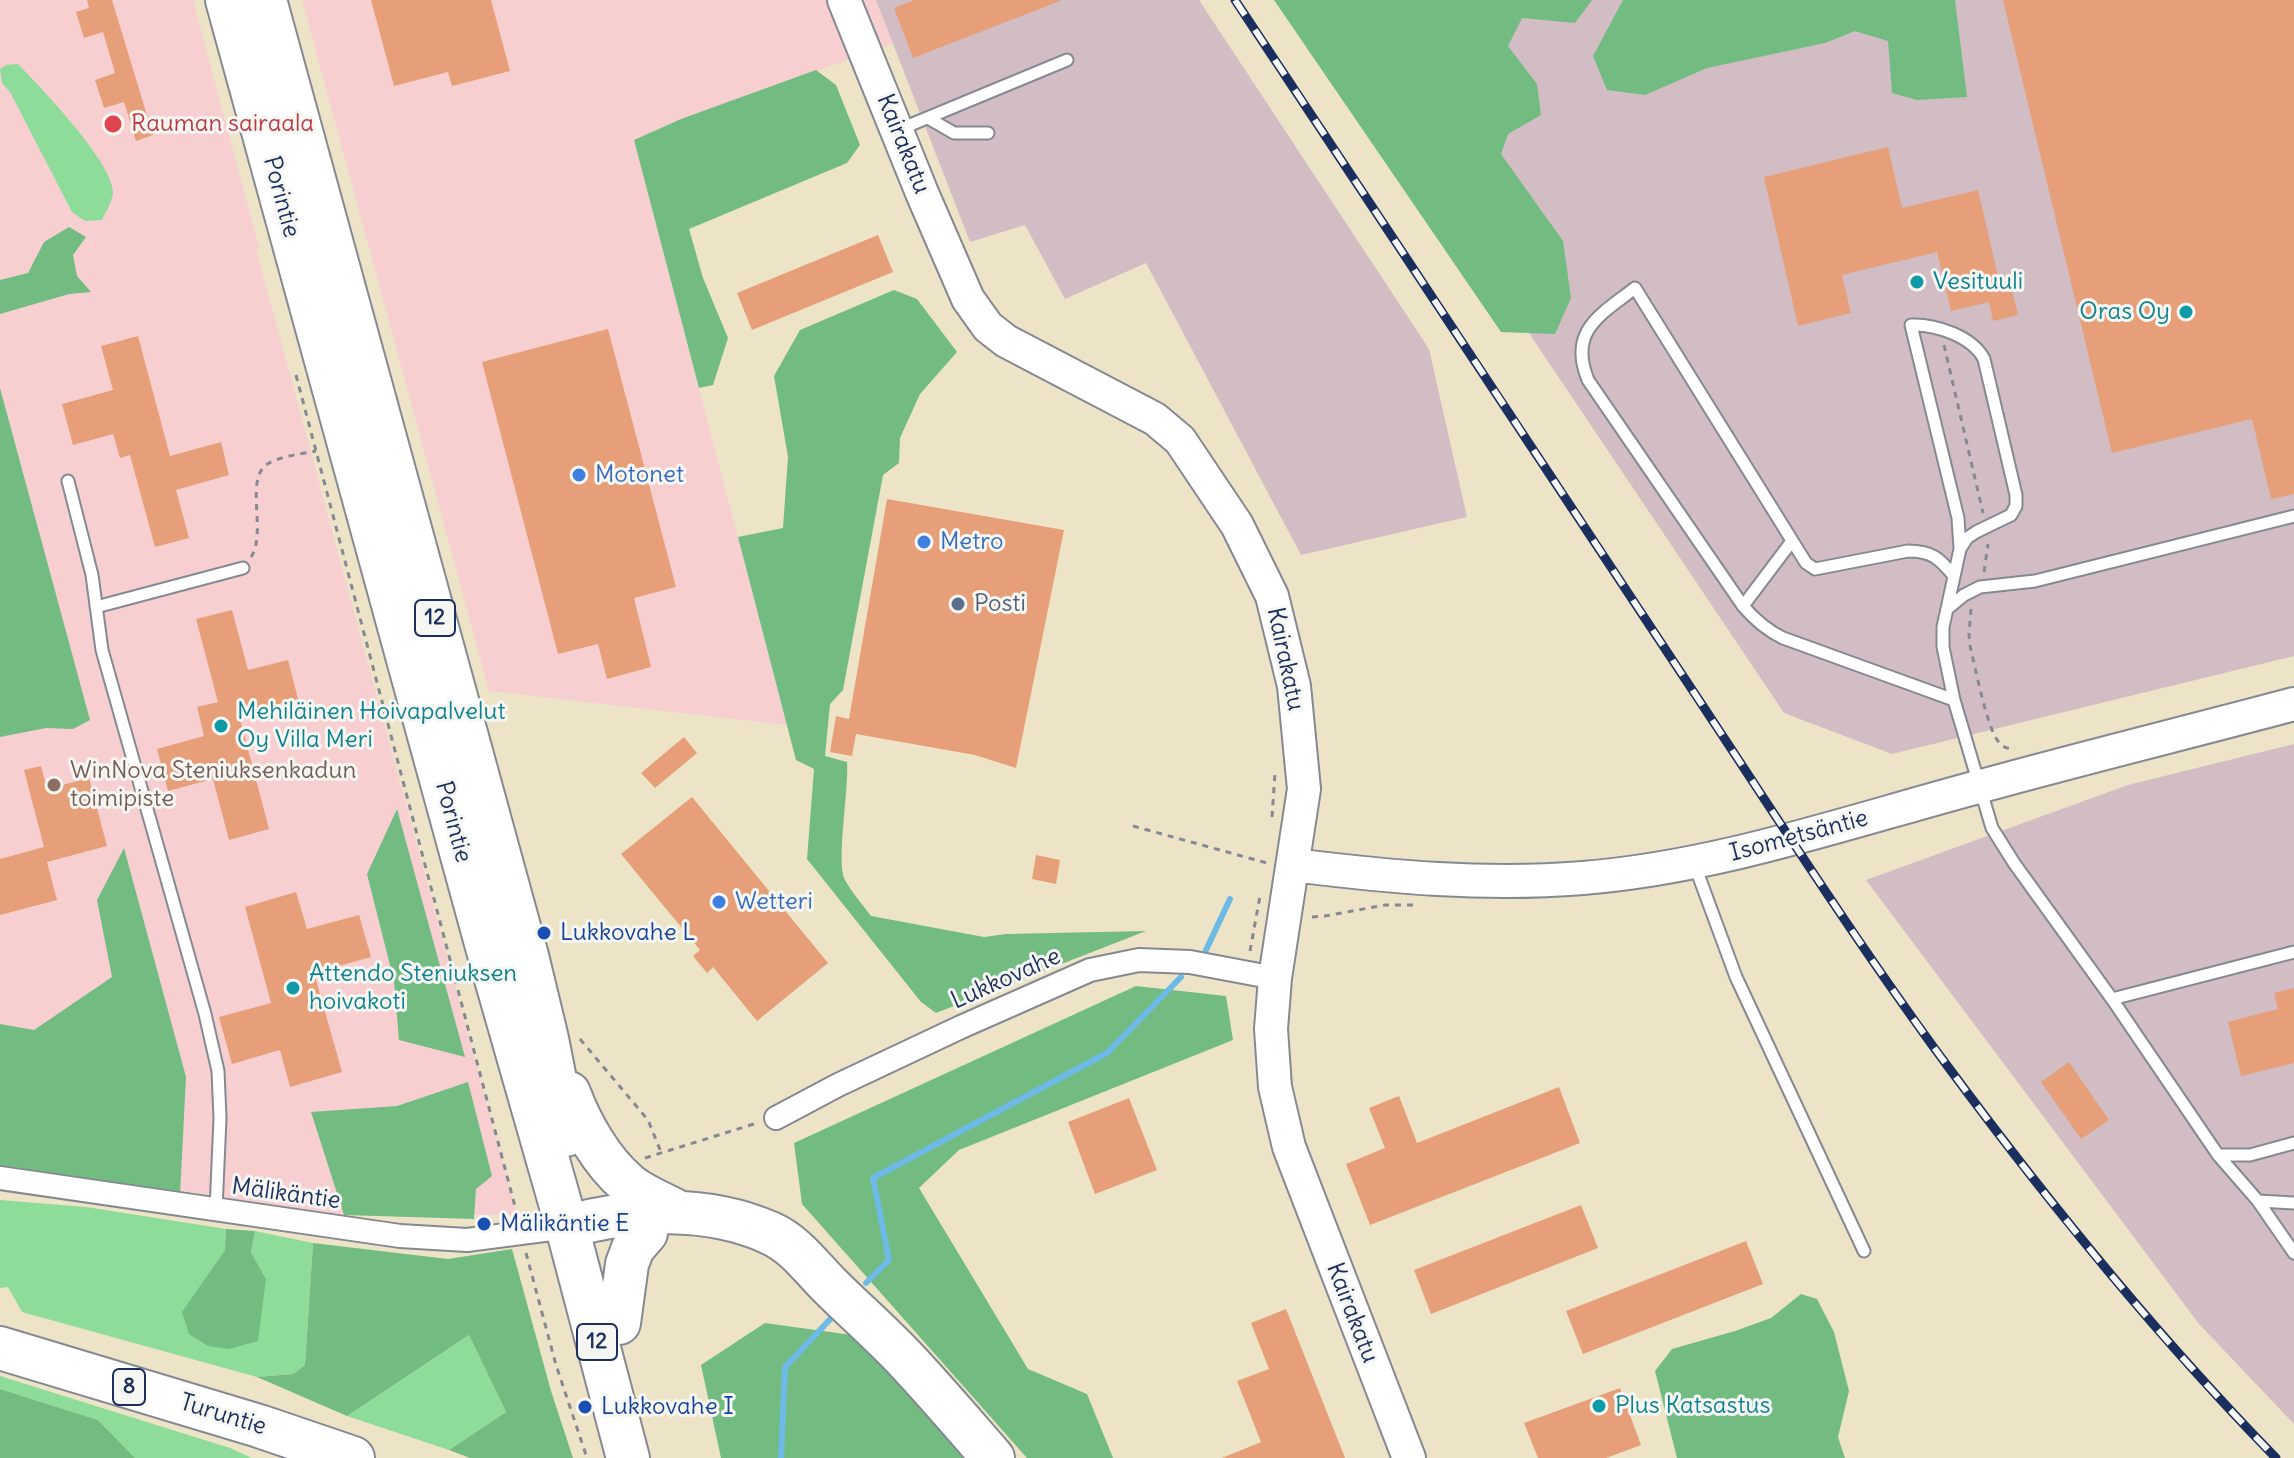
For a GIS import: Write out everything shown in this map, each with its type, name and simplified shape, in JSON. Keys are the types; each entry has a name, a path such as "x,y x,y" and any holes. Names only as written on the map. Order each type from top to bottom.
{"highway":[{"name":"Porintie","path":"227,0 496,980 619,1323 657,1458"},
{"name":"Porintie","path":"265,0 527,956 563,1039 564,1131 586,1228 628,1458"},
{"path":"563,1039 578,1116 613,1169 662,1222"},
{"path":"586,1228 731,1220 772,1234 798,1251 906,1360 993,1458"},
{"path":"619,1323 627,1264 633,1248 662,1222"},
{"name":"Turuntie","path":"0,1348 259,1426 353,1458"},
{"path":"259,1426 285,1458"}],"main road":[{"name":"Kairakatu","path":"844,0 968,299 988,327 1006,341 1155,419 1180,440 1237,525 1272,596 1294,686 1304,789 1275,867 1261,975 1271,1029 1275,1087 1289,1147 1409,1458"},
{"name":"Isometsäntie","path":"1275,867 1447,881 1499,881 1586,878 1693,862 1793,840 1978,787 2294,704"}],"street":[{"name":"Lukkovahe","path":"776,1118 961,1027 1090,970 1139,960 1190,962 1261,975"},
{"name":"Mälikäntie","path":"0,1178 400,1236 467,1240 586,1228"}],"lane":[{"path":"897,131 1067,60"},
{"path":"928,118 954,133 988,133"},
{"path":"1954,576 1935,556 1924,551 1908,551 1815,569 1806,563 1635,288 1596,317 1586,330 1581,347 1582,365 1588,380 1743,606 1767,630 1783,638 1954,700"},
{"path":"1960,549 1967,538 2011,515 2016,506 2016,495 1980,350 1935,327 1911,325 1958,518 1960,549 1946,609 1943,647 1978,787 1996,837 2218,1155 2258,1201 2294,1253"},
{"path":"68,481 92,575 102,650 205,1014 218,1071 220,1118 216,1211"},
{"path":"1946,609 1980,587 2035,581 2294,516"},
{"path":"1743,606 1792,541"},
{"path":"96,607 243,568"},
{"path":"1693,862 1736,977 1864,1251"},
{"path":"2112,999 2294,952"},
{"path":"2218,1155 2250,1155 2294,1143"},
{"path":"2258,1201 2294,1203"}],"path":[{"path":"296,375 556,1365 587,1458"},
{"path":"243,568 255,550 258,528 256,479 264,467 274,461 316,451"},
{"path":"1272,821 1276,766"},
{"path":"1133,826 1275,867"},
{"path":"1261,975 1262,886"},
{"path":"563,1039 648,1120 661,1152"}],"shaded area":[{"path":"0,0 193,0 259,247 256,249 517,1215 344,1215 0,1173"},
{"path":"302,0 876,0 893,44 681,119 634,140 787,725 489,691"},
{"path":"876,0 1199,0 1429,349 1467,517 1301,555 1146,263 1065,299 1025,225 970,242"},
{"path":"1321,0 2294,0 2294,656 1892,754 1784,713 1427,181"},
{"path":"2294,744 2294,1424 2199,1324 1866,880 2128,785"}],"green space":[{"path":"1274,0 1592,0 1575,23 1522,18 1508,46 1537,84 1541,115 1508,134 1501,154 1563,241 1571,298 1555,334 1501,332"},
{"path":"1623,0 1955,0 1967,97 1917,100 1892,93 1888,41 1855,31 1825,43 1707,68 1645,95 1607,90 1593,56"},
{"path":"18,64 74,125 101,162 113,192 102,220 85,221 72,212 10,92 2,83 0,69"},
{"path":"816,70 836,85 860,145 847,163 689,229 703,278 728,338 713,385 699,388 634,140 681,119"},
{"path":"69,227 86,237 73,255 77,276 91,292 69,294 0,314 0,280 28,273 44,242"},
{"path":"894,290 917,299 957,352 920,394 900,438 899,463 883,475 843,690 830,704 825,756 847,762 842,842 845,880 871,916 984,937 1146,931 936,1013 921,1002 807,859 814,769 796,760 738,537 783,528 788,457 774,376 800,330"},
{"path":"0,388 90,720 73,729 46,728 0,737"},
{"path":"397,809 465,1057 399,1040 394,981 367,874"},
{"path":"124,848 186,1077 180,1195 0,1167 0,1024 34,1030 112,977 97,900"},
{"path":"1136,986 1226,996 1233,1040 959,1150 919,1188 1028,1369 1087,1394 1113,1458 1027,1458 802,1204 794,1143"},
{"path":"468,1082 492,1176 476,1189 474,1219 344,1215 311,1112 397,1106"},
{"path":"0,1200 86,1207 226,1229 225,1250 182,1313 266,1279 251,1252 255,1231 313,1243 305,1365 293,1374 257,1377 22,1312 8,1287 0,1288"},
{"path":"226,1229 255,1231 251,1252 266,1279 258,1341 229,1349 208,1346 189,1334 182,1312 225,1250"},
{"path":"313,1243 448,1259 512,1249 573,1458 470,1458 449,1450 506,1412 469,1335 347,1416 257,1377 293,1374 305,1365"},
{"path":"1801,1294 1817,1299 1834,1332 1849,1391 1838,1437 1845,1458 1677,1458 1655,1371 1672,1349 1771,1318"},
{"path":"765,1323 859,1336 971,1458 721,1458 701,1365"},
{"path":"469,1335 506,1412 449,1450 347,1416"},
{"path":"0,1376 230,1448 252,1458 135,1458 98,1420 0,1389"},
{"path":"0,1389 98,1420 135,1458 0,1458"}],"building":[{"path":"87,0 112,0 153,135 136,141 124,102 104,108 95,80 115,73 103,32 84,38 76,12 89,8"},
{"path":"371,0 491,0 510,71 452,86 448,72 394,86"},
{"path":"915,0 1060,1 913,58 894,8"},
{"name":"Oras Oy","path":"2003,0 2294,0 2294,494 2271,499 2252,419 2112,453"},
{"path":"1888,147 1902,208 1978,190 2001,289 2011,286 2018,315 1993,321 1989,302 1951,311 1937,252 1842,275 1851,313 1798,326 1764,177"},
{"path":"878,235 893,272 752,330 737,293"},
{"name":"Motonet","path":"608,329 676,587 634,598 651,667 607,679 598,644 558,654 482,362"},
{"path":"138,336 170,456 221,442 229,475 176,490 189,538 155,547 130,455 120,458 113,434 73,445 62,404 113,390 101,346"},
{"path":"887,499 1064,530 1016,768 975,755 856,734 852,756 830,752 836,716 849,719"},
{"name":"Mehiläinen Hoivapalvelut Oy Villa Meri","path":"232,610 248,670 288,660 298,699 239,715 269,829 229,840 213,779 168,791 157,749 204,736 197,707 218,702 196,619"},
{"path":"684,737 697,753 655,788 641,773"},
{"path":"41,766 47,789 89,778 107,846 47,862 57,900 0,915 0,859 44,847 24,770"},
{"name":"Wetteri","path":"692,797 828,963 757,1021 713,967 707,973 693,956 700,950 621,854"},
{"path":"1036,855 1060,860 1056,884 1032,879"},
{"name":"Attendo Steniuksen hoivakoti","path":"296,892 307,929 359,915 371,957 314,973 342,1072 290,1087 280,1050 232,1064 219,1017 271,1003 245,907"},
{"path":"2294,988 2294,1063 2241,1076 2228,1022 2278,1009 2274,993"},
{"path":"2069,1062 2109,1120 2081,1139 2041,1082"},
{"path":"1559,1087 1580,1143 1370,1225 1346,1164 1385,1148 1369,1108 1399,1096 1417,1143"},
{"path":"1129,1098 1157,1170 1095,1194 1068,1122"},
{"path":"1581,1205 1598,1248 1431,1314 1414,1270"},
{"path":"1746,1241 1763,1284 1583,1354 1566,1311"},
{"path":"1286,1309 1345,1458 1222,1458 1261,1442 1237,1381 1269,1369 1251,1323"},
{"name":"Plus Katsastus","path":"1620,1388 1641,1445 1606,1458 1538,1458 1524,1423"}],"waterway":[{"path":"1206,950 1230,899"},
{"path":"866,1283 889,1260 873,1178 1107,1053 1181,977"},
{"path":"781,1458 785,1367 837,1312"}],"railway":[{"path":"1235,0 1817,879 1913,1018 2104,1267 2188,1364 2276,1458"}],"place":[{"name":"Rauman sairaala","path":"113,124"},
{"name":"Vesituuli","path":"1917,282"},
{"name":"Oras Oy","path":"2186,312"},
{"name":"Motonet","path":"579,475"},
{"name":"Metro","path":"924,542"},
{"name":"Posti","path":"958,604"},
{"name":"Mehiläinen Hoivapalvelut Oy Villa Meri","path":"221,726"},
{"name":"WinNova Steniuksenkadun toimipiste","path":"54,785"},
{"name":"Wetteri","path":"719,902"},
{"name":"Lukkovahe L","path":"544,933"},
{"name":"Attendo Steniuksen hoivakoti","path":"293,988"},
{"name":"Mälikäntie E","path":"484,1224"},
{"name":"Plus Katsastus","path":"1599,1406"},
{"name":"Lukkovahe I","path":"585,1407"}]}
